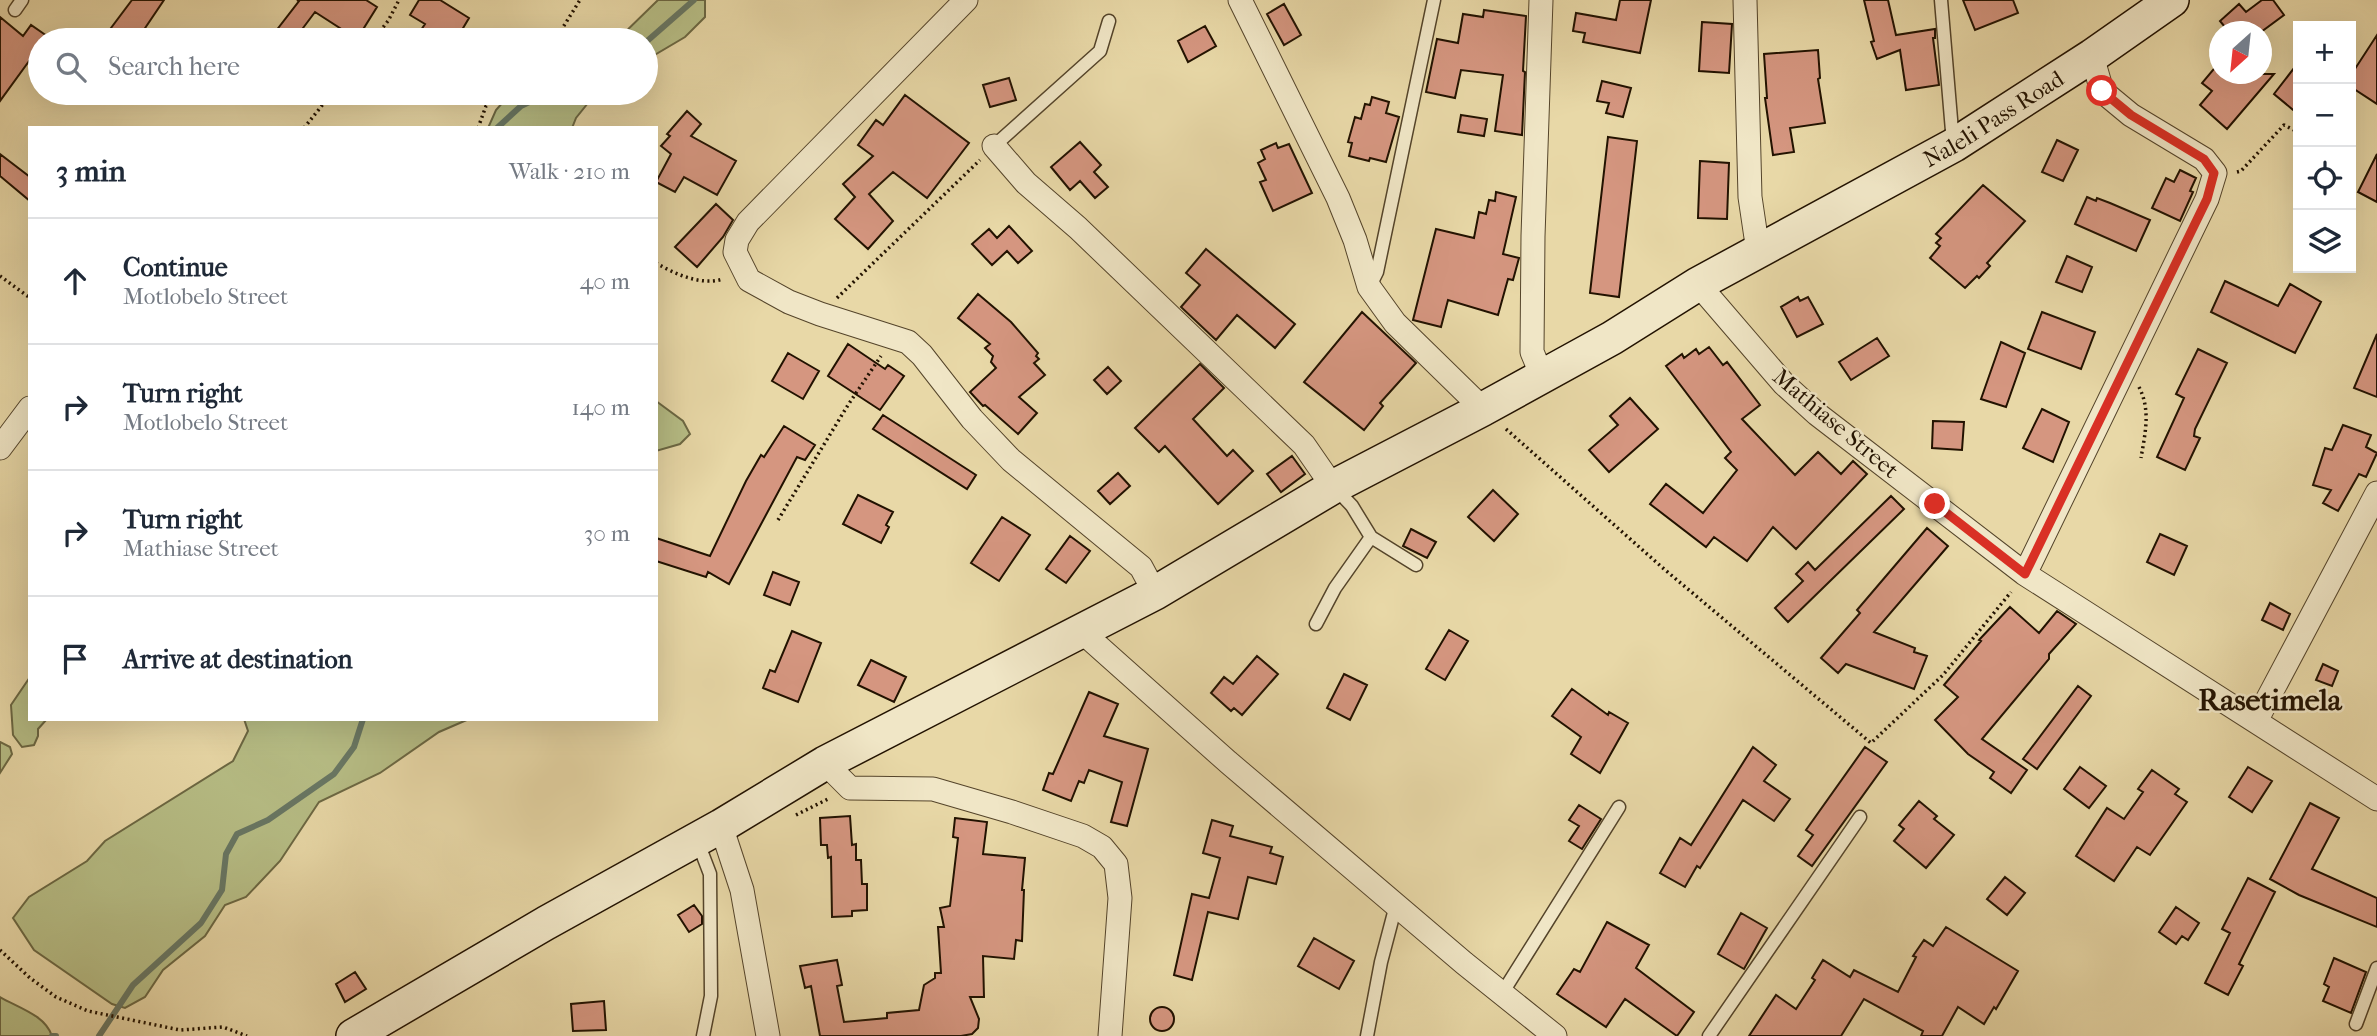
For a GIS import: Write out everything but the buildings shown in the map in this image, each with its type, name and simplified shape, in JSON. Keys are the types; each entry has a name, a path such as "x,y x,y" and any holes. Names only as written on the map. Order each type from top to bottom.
{"main road":[{"name":"Naleli Pass Road","path":"352,1036 386,1022 825,763 1156,593 1334,487 1483,410 1612,338 1698,284 1954,145 2092,56 2172,0"}],"street":[{"path":"966,0 748,222 737,240 735,252 749,280 789,302 908,342 922,355 972,419 1011,460 1141,568 1156,593"},
{"path":"1240,0 1338,198 1355,240 1369,287 1395,323 1483,410"},
{"path":"1541,0 1532,352 1542,376"},
{"path":"1745,0 1750,197 1758,251"},
{"path":"2025,574 2207,199 2214,173 2204,159 2131,115 2102,91 2092,56"},
{"path":"994,146 1026,183 1078,228 1304,445 1334,487"},
{"name":"Mathiase Street","path":"1698,284 1792,392 2025,574 2377,799"},
{"path":"0,448 28,411"},
{"path":"2256,721 2377,493"},
{"path":"1081,631 1228,762 1464,963 1555,1036"},
{"path":"825,763 850,788 933,789 1083,836 1102,847 1116,863 1120,898 1110,1036"},
{"path":"709,833 742,890 768,1036"}],"lane":[{"path":"1369,287 1377,272 1434,0"},
{"path":"1941,0 1954,145"},
{"path":"994,146 1100,51 1109,21"},
{"path":"1334,487 1352,506 1371,537 1416,565"},
{"path":"1316,624 1335,588 1371,537"},
{"path":"1503,992 1619,807"},
{"path":"1709,1036 1860,817"},
{"path":"703,1036 711,996 709,833"},
{"path":"1367,1036 1381,962 1396,905"},
{"path":"2356,1024 2377,968"}],"path":[{"path":"382,28 399,0"},
{"path":"562,28 580,0"},
{"path":"306,126 322,105"},
{"path":"479,126 487,105"},
{"path":"2214,173 2227,175 2242,170 2284,125 2293,130"},
{"path":"820,314 994,146"},
{"path":"658,264 693,279 718,281 746,272"},
{"path":"0,276 28,297"},
{"path":"778,520 848,405 894,337"},
{"path":"2124,371 2137,382 2146,401 2147,424 2141,458"},
{"path":"1483,410 1664,569 1871,743 1943,675 2025,574"},
{"path":"796,815 850,788"},
{"path":"0,950 57,998 88,1012 180,1030 223,1027 247,1036"}],"green space":[{"path":"658,0 705,0 705,17 685,37 658,53 658,28 629,28"},
{"path":"500,105 586,105 573,126 489,126"},
{"path":"658,402 683,421 690,434 680,444 658,450"},
{"path":"28,680 28,721 45,721 38,729 34,745 22,747 13,735 11,705"},
{"path":"245,721 464,721 439,732 380,773 319,802 280,861 246,897 225,905 205,936 163,970 145,997 125,1008 112,1004 34,950 13,918 29,897 87,861 105,841 233,761 248,731"},
{"path":"0,742 10,747 12,754 0,773"},
{"path":"0,997 37,1017 52,1036 0,1036"}],"waterway":[{"path":"658,32 694,0"},
{"path":"499,126 523,105"},
{"path":"99,1036 133,985 201,923 222,890 226,854 237,834 268,820 334,774 354,747 362,721"}],"district":[{"name":"Rasetimela","path":"2270,700"}],"route":[{"path":"1935,504 2025,574 2175,260 2207,199 2214,173 2204,159 2131,115 2102,91"}]}
